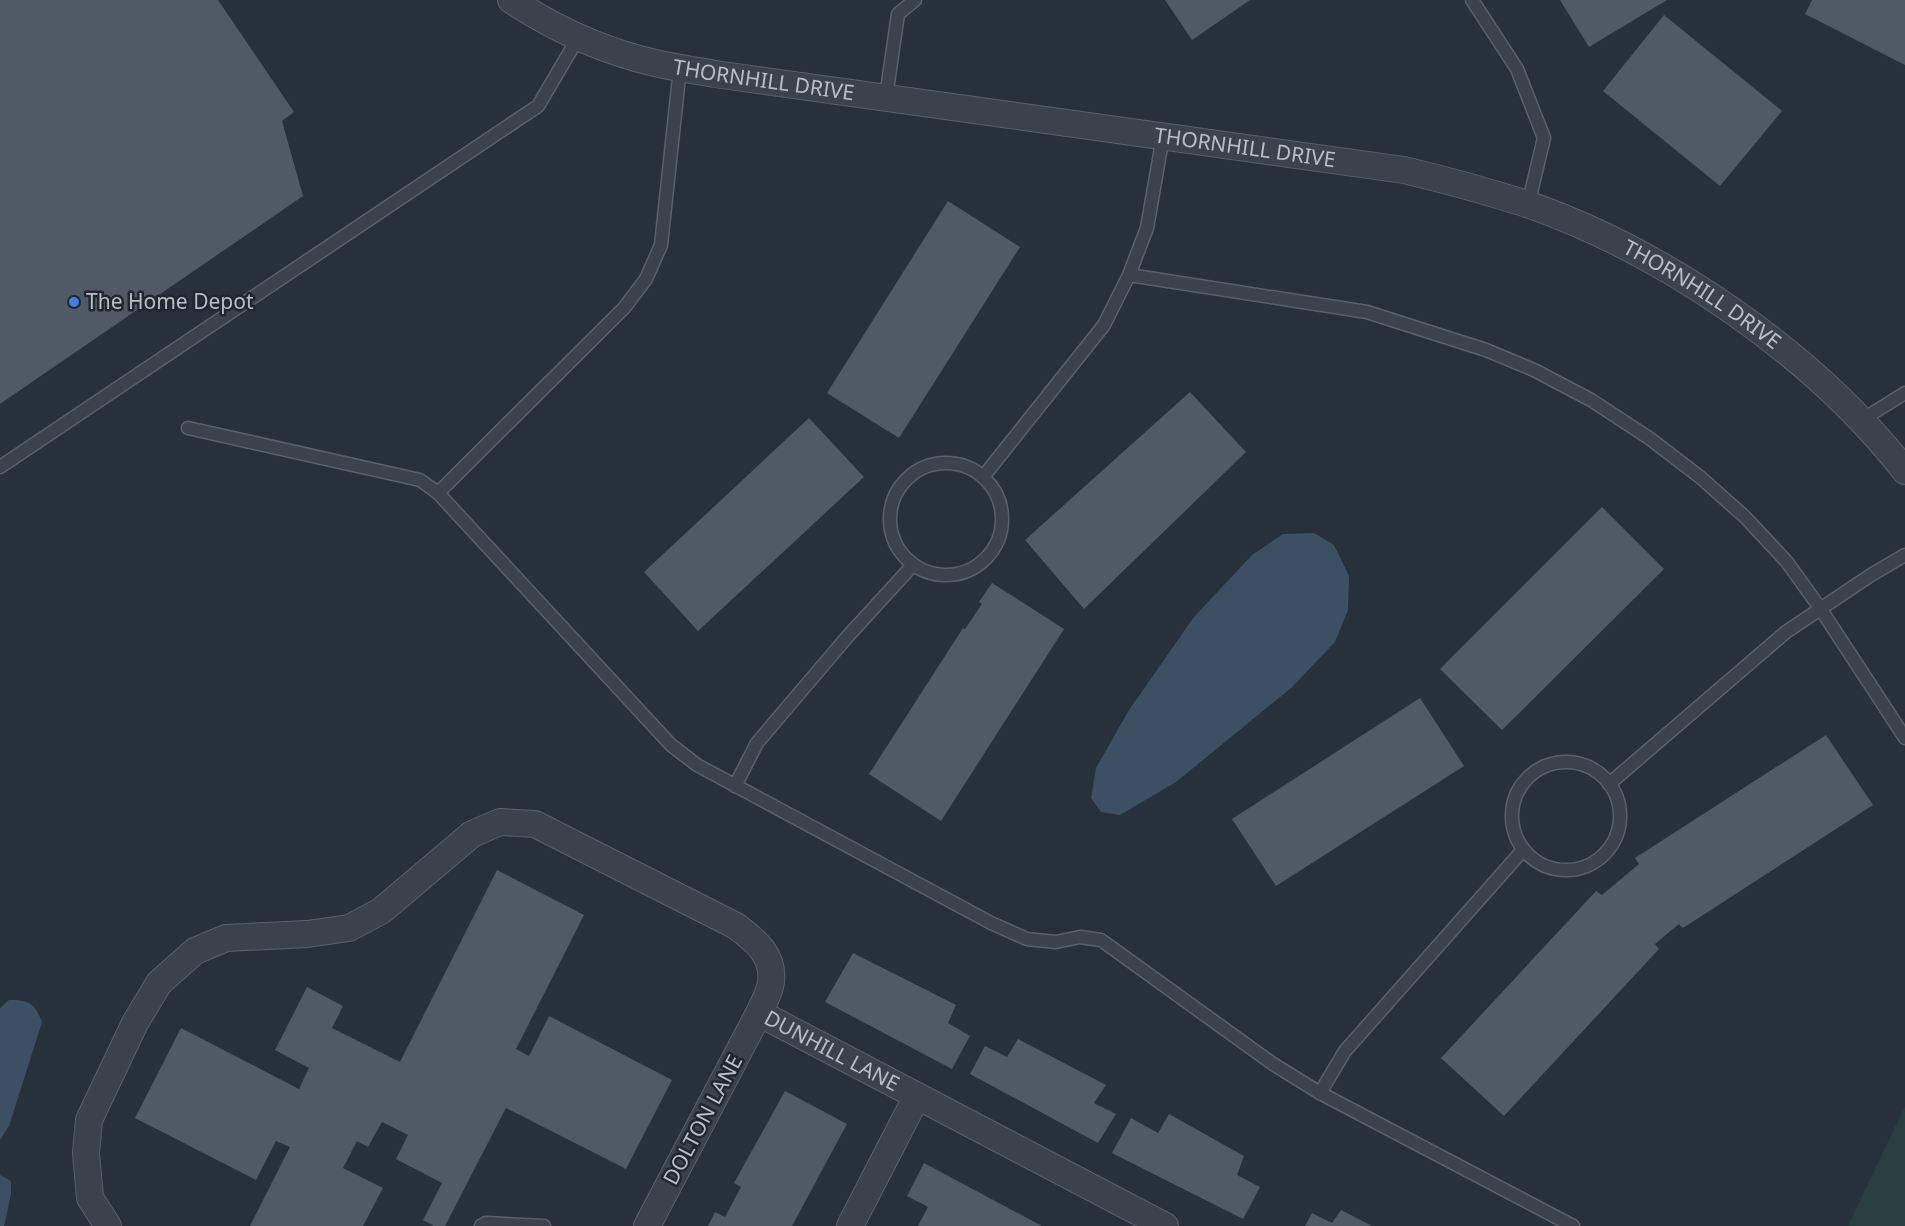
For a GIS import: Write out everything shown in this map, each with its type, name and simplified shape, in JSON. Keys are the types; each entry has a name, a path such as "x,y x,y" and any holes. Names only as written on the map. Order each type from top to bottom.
{"street":[{"name":"THORNHILL DRIVE","path":"511,0 536,17 578,38 616,53 680,68 1404,170 1467,185 1528,205 1646,257 1728,308 1790,355 1860,421 1905,471"},
{"name":"DUNHILL LANE","path":"108,1226 90,1198 86,1153 88,1120 135,1023 159,983 195,951 226,938 306,934 348,928 381,911 472,834 500,822 535,824 736,926 758,942 769,959 771,983 759,1013 1165,1226"},
{"name":"DOLTON LANE","path":"647,1226 759,1013"},
{"path":"850,1226 917,1096"}],"lane":[{"path":"886,98 898,14 915,0"},
{"path":"1472,0 1517,69 1544,138 1528,205"},
{"path":"0,467 538,106 578,38"},
{"path":"438,493 624,308 646,279 661,245 680,68"},
{"path":"983,477 1104,325 1130,275 1147,228 1163,136"},
{"path":"1130,275 1367,312 1486,350 1534,370 1591,400 1649,438 1700,477 1745,517 1787,562 1905,738"},
{"path":"1860,421 1905,393"},
{"path":"188,428 420,480 438,493 671,745 697,765 991,923 1027,939 1056,942 1080,937 1101,940 1273,1064 1320,1093 1573,1226"},
{"path":"950,464 967,467 983,477 994,491 1001,509 1001,528 995,546 984,561 968,571 949,575 930,573 913,565 900,552 892,536 890,518 893,500 902,484 915,472 932,465 950,464"},
{"path":"1609,784 1786,632 1905,555"},
{"path":"735,786 757,743 848,636 913,565"},
{"path":"1559,762 1578,763 1595,770 1609,784 1618,800 1620,819 1616,837 1606,853 1591,864 1573,870 1554,869 1537,862 1523,849 1514,832 1511,814 1515,795 1526,779 1541,768 1559,762"},
{"path":"1320,1093 1346,1051 1523,849"},
{"path":"481,1226 486,1223 544,1226"}],"green space":[{"path":"1905,1106 1905,1226 1848,1226"}],"water":[{"path":"1314,533 1334,545 1349,576 1348,610 1335,642 1291,688 1176,782 1120,815 1101,812 1091,798 1096,768 1129,710 1194,617 1252,555 1283,534"},
{"path":"9,1000 22,1000 30,1004 37,1011 42,1022 9,1126 0,1140 0,1008"},
{"path":"0,1175 11,1181 11,1194 4,1226 0,1226"}],"building":[{"name":"The Home Depot","path":"0,0 218,0 294,112 282,121 303,196 0,404"},
{"path":"1165,0 1250,0 1192,40"},
{"path":"1560,0 1667,0 1589,47"},
{"path":"1812,0 1905,0 1905,65 1805,14"},
{"path":"1664,15 1782,111 1720,186 1603,91"},
{"path":"948,201 1020,247 899,438 827,393"},
{"path":"1190,392 1246,452 1084,609 1025,540"},
{"path":"809,418 864,477 698,631 644,572"},
{"path":"1602,507 1664,569 1502,730 1440,669"},
{"path":"992,583 1064,629 941,821 869,774 963,628 965,629 982,604 979,602"},
{"path":"1420,698 1464,766 1276,886 1232,819"},
{"path":"1826,735 1873,805 1683,928 1679,924 1655,944 1659,949 1504,1116 1441,1058 1596,891 1602,895 1639,864 1635,858"},
{"path":"497,870 584,915 516,1049 529,1056 549,1016 672,1080 626,1169 506,1108 445,1226 434,1226 423,1220 442,1183 396,1159 408,1135 382,1122 368,1147 357,1141 343,1168 383,1188 363,1226 250,1226 290,1147 276,1141 256,1180 135,1118 181,1028 299,1089 309,1068 275,1050 307,987 343,1006 332,1028 400,1062"},
{"path":"853,953 956,1005 948,1023 970,1036 952,1069 825,1002"},
{"path":"1018,1039 1106,1085 1094,1103 1116,1114 1098,1143 970,1074 985,1046 1007,1057"},
{"path":"785,1091 847,1124 792,1226 708,1226 715,1212 725,1217 741,1187 734,1183"},
{"path":"1169,1114 1244,1156 1237,1175 1260,1187 1243,1219 1112,1153 1131,1118 1158,1133"},
{"path":"924,1163 1042,1226 918,1226 928,1207 907,1196"},
{"path":"1341,1210 1372,1226 1305,1226 1312,1213 1332,1223"}],"place":[{"name":"The Home Depot","path":"74,302"}]}
